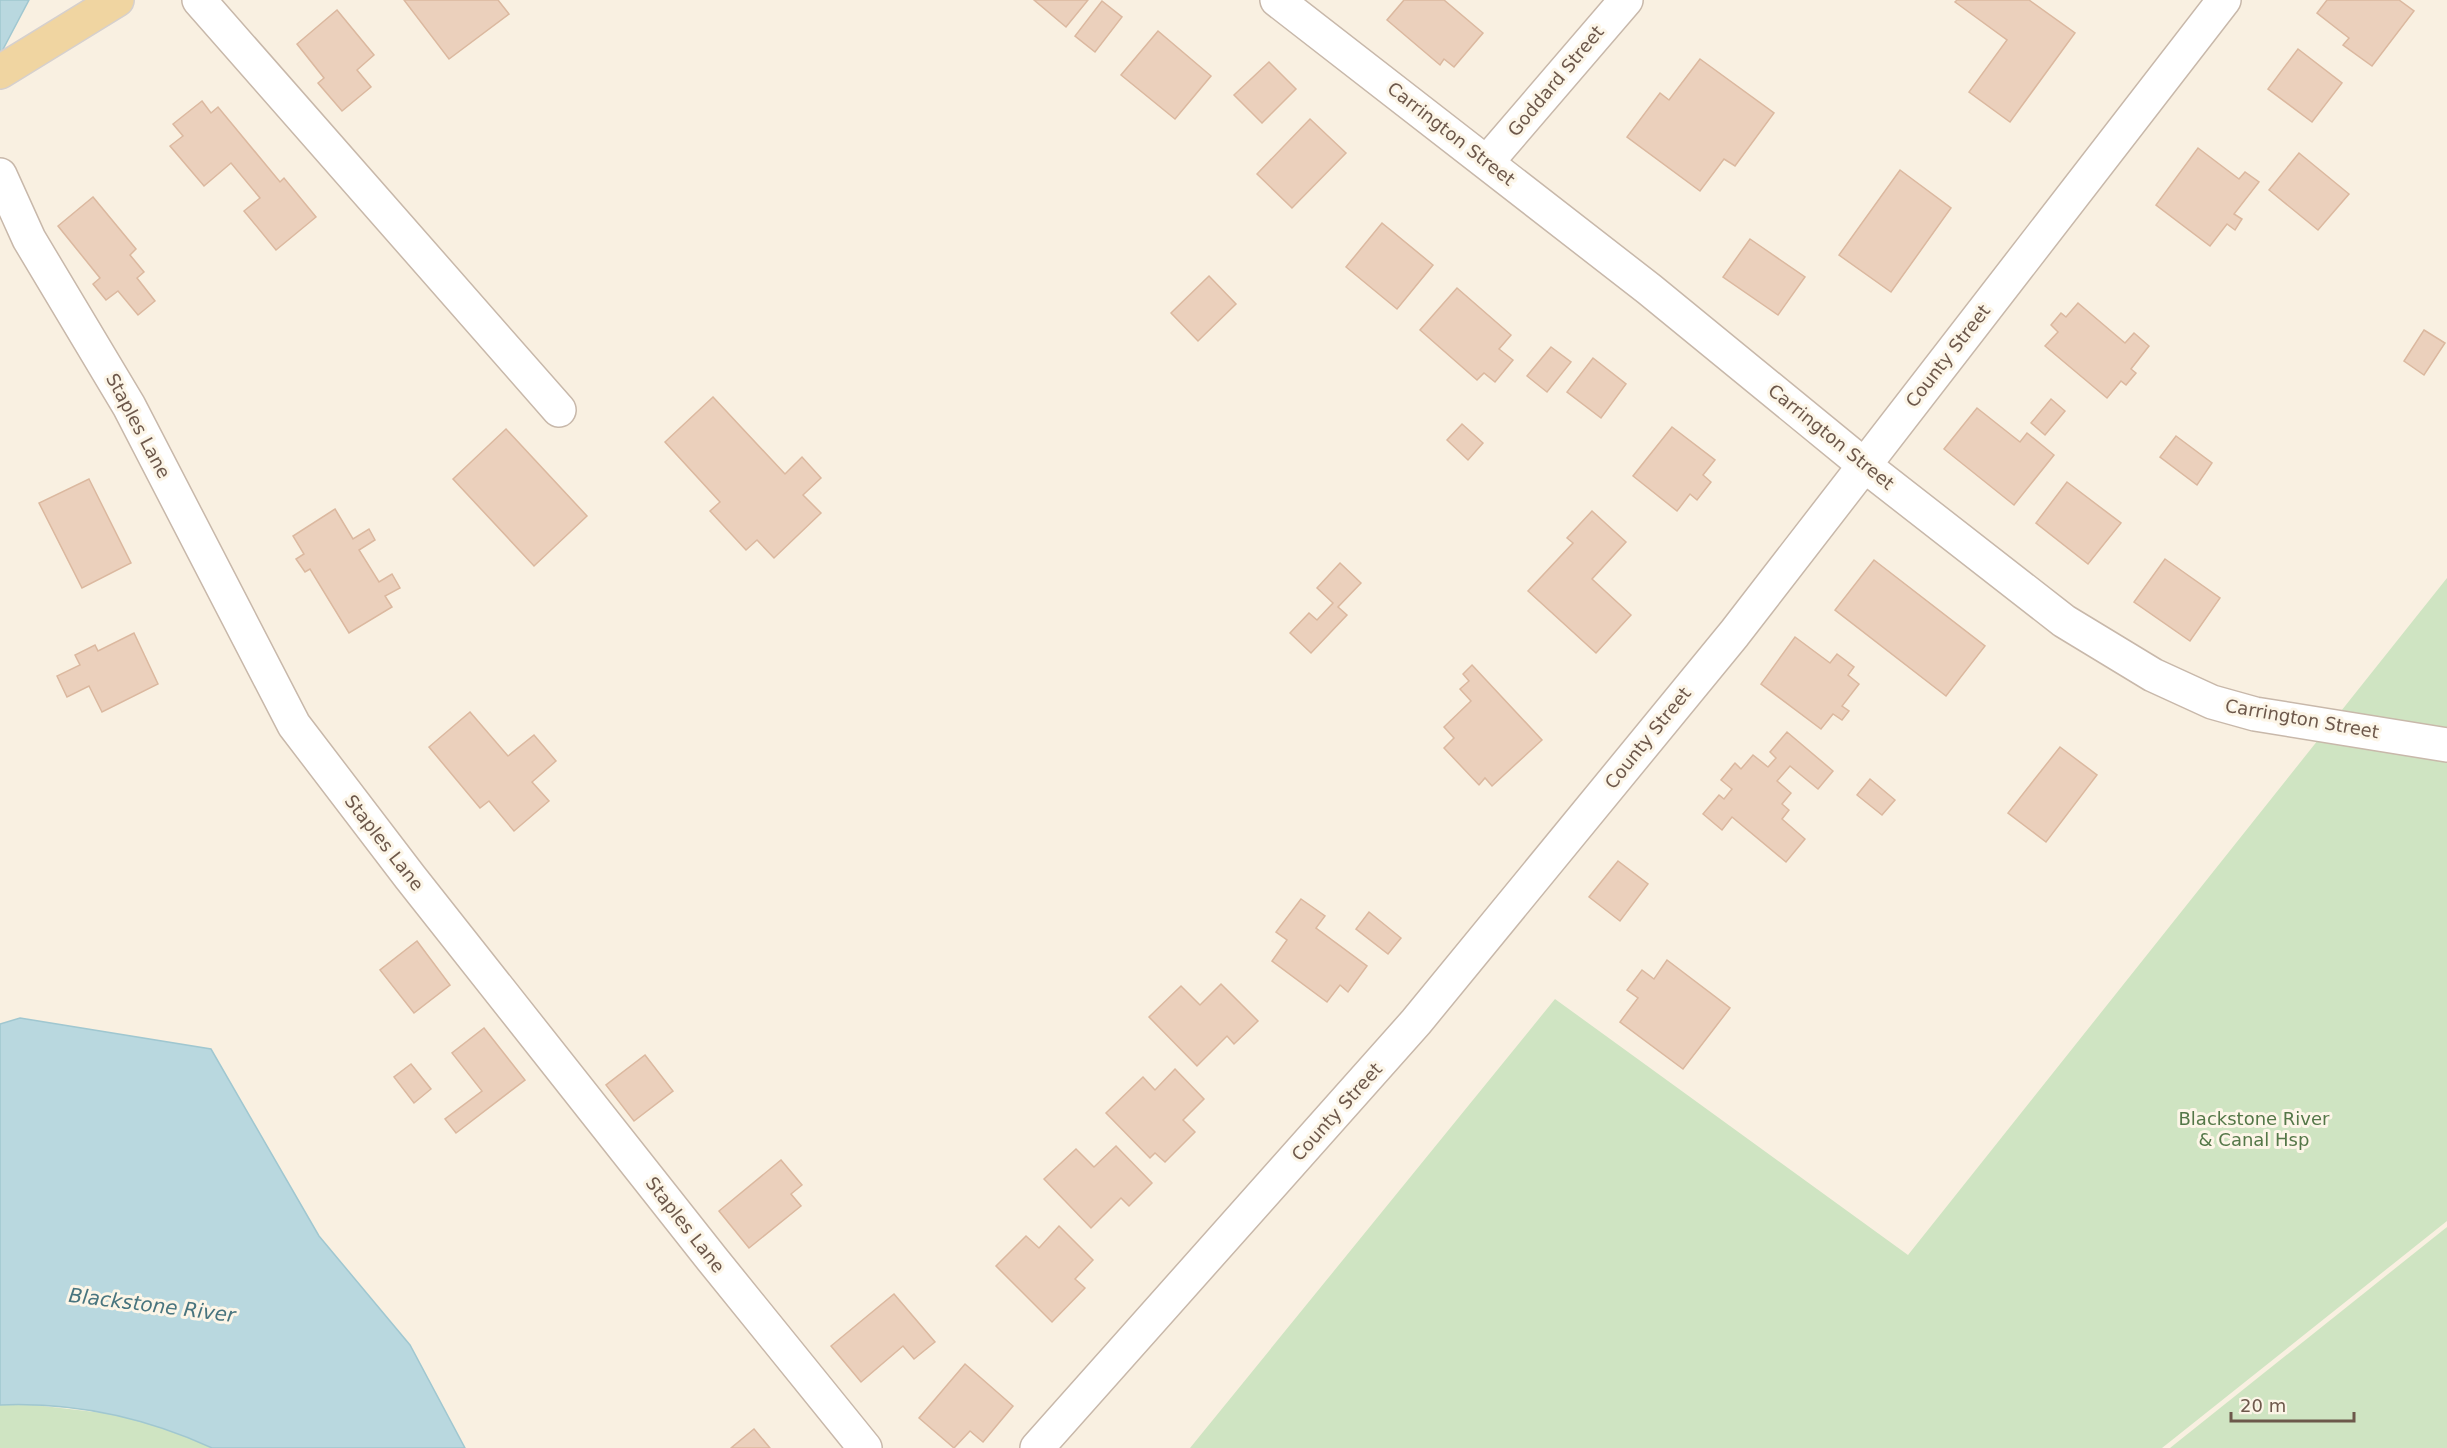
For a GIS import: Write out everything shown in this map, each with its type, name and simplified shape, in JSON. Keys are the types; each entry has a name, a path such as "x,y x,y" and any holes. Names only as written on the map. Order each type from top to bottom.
{"main road":[{"path":"0,72 117,0"}],"street":[{"path":"199,0 559,410"},
{"name":"Carrington Street","path":"1277,0 1487,162 1658,297 1864,465 2064,621 2153,675 2212,702 2255,714 2447,745"},
{"name":"Goddard Street","path":"1487,162 1626,0"},
{"name":"County Street","path":"1044,1446 1416,1022 1734,634 2224,0"},
{"name":"Staples Lane","path":"0,175 29,239 129,406 294,725 410,877 638,1166 865,1448"}],"green space":[{"name":"Blackstone River & Canal Hsp","path":"2447,578 2447,1221 2162,1448 1190,1448 1555,999 1908,1255"},
{"path":"2447,1227 2447,1448 2170,1448"},
{"path":"26,1404 121,1415 184,1435 212,1448 0,1448 0,1405"}],"water":[{"path":"0,0 29,0 0,55"},
{"name":"Blackstone River","path":"20,1018 211,1049 319,1236 410,1345 465,1448 212,1448 161,1428 109,1414 55,1406 0,1405 0,1024"}],"building":[{"path":"404,0 498,0 509,14 449,59"},
{"path":"1034,0 1088,0 1066,27"},
{"path":"1404,0 1444,0 1483,33 1454,67 1444,59 1440,65 1387,20"},
{"path":"1957,0 2029,0 2075,33 2010,122 1969,92 2007,40 1955,2"},
{"path":"2327,0 2399,0 2414,11 2372,66 2343,45 2349,38 2317,13"},
{"path":"1102,1 1122,17 1095,52 1075,36"},
{"path":"337,10 374,55 357,70 371,87 342,111 318,83 324,78 297,44"},
{"path":"1158,31 1211,76 1175,119 1121,75"},
{"path":"2298,49 2342,83 2312,122 2268,89"},
{"path":"1700,59 1774,113 1735,166 1724,159 1700,191 1627,137 1660,93 1669,100"},
{"path":"1269,62 1296,89 1262,123 1234,95"},
{"path":"202,101 211,113 218,107 280,182 284,178 316,217 276,250 244,211 260,198 231,163 204,186 170,146 183,136 173,124"},
{"path":"1310,119 1346,153 1292,208 1257,174"},
{"path":"2198,148 2239,179 2245,172 2259,182 2234,214 2242,219 2235,230 2227,224 2210,246 2156,205"},
{"path":"2299,153 2349,194 2318,230 2269,190"},
{"path":"1900,170 1951,208 1891,292 1839,255"},
{"path":"93,197 136,249 130,255 144,272 137,278 155,301 138,315 118,291 106,300 93,284 100,278 58,226"},
{"path":"1382,223 1433,265 1397,309 1346,267"},
{"path":"1750,239 1805,277 1778,315 1723,277"},
{"path":"1209,276 1236,304 1198,341 1171,313"},
{"path":"1457,288 1511,335 1499,349 1513,360 1495,382 1484,373 1477,380 1420,330"},
{"path":"2078,303 2125,343 2134,333 2149,346 2131,369 2136,373 2126,385 2121,381 2107,398 2045,346 2058,332 2051,325 2061,313 2066,317"},
{"path":"2424,330 2445,343 2424,375 2404,361"},
{"path":"1551,347 1571,362 1547,392 1527,376"},
{"path":"1593,358 1626,384 1601,418 1567,392"},
{"path":"713,397 785,474 802,457 821,478 803,495 821,513 774,558 757,540 746,550 710,511 720,502 665,442"},
{"path":"2051,399 2065,411 2045,435 2031,423"},
{"path":"1977,408 2020,442 2027,433 2054,455 2014,505 1944,449"},
{"path":"1462,424 1483,443 1468,460 1447,440"},
{"path":"1672,427 1715,460 1703,475 1711,482 1697,500 1690,494 1677,511 1633,476"},
{"path":"506,429 587,516 534,566 453,479"},
{"path":"2176,436 2212,463 2197,485 2160,457"},
{"path":"89,479 131,563 82,588 39,503"},
{"path":"2067,482 2121,523 2088,564 2036,523"},
{"path":"335,509 353,539 369,529 375,540 359,550 379,582 392,574 400,588 385,596 392,607 349,633 310,569 305,572 296,559 304,554 293,536"},
{"path":"1592,511 1626,542 1592,579 1631,615 1596,653 1528,591 1573,543 1567,538"},
{"path":"2165,559 2220,598 2190,641 2134,602"},
{"path":"1874,560 1985,646 1946,696 1835,610"},
{"path":"1340,563 1361,583 1338,607 1347,615 1311,653 1290,633 1309,613 1317,620 1333,603 1317,588"},
{"path":"134,633 158,684 102,712 89,686 67,697 57,676 80,665 75,655 95,645 98,651"},
{"path":"1795,637 1830,663 1837,654 1854,667 1848,675 1859,684 1842,706 1849,711 1842,720 1833,714 1821,729 1761,684"},
{"path":"1472,665 1542,740 1492,786 1485,778 1479,785 1444,748 1454,738 1444,727 1471,701 1460,689 1469,681 1463,674"},
{"path":"470,712 508,756 534,735 556,761 532,782 549,801 514,831 489,801 480,808 429,747"},
{"path":"1787,732 1833,771 1818,789 1790,766 1777,781 1791,793 1782,804 1789,810 1782,819 1805,839 1786,862 1732,817 1722,830 1703,814 1719,795 1724,799 1732,789 1721,780 1735,763 1741,769 1753,755 1768,767 1776,758 1770,752"},
{"path":"2060,747 2097,775 2046,842 2008,813"},
{"path":"1870,779 1895,800 1882,815 1857,795"},
{"path":"1618,861 1648,884 1620,921 1589,897"},
{"path":"1301,899 1325,916 1316,928 1367,966 1348,992 1340,985 1327,1002 1272,961 1287,940 1276,932"},
{"path":"1369,912 1401,938 1388,954 1356,929"},
{"path":"417,941 450,985 414,1013 380,970"},
{"path":"1667,960 1730,1008 1683,1069 1620,1022 1638,998 1627,990 1642,970 1654,979"},
{"path":"1221,984 1258,1021 1234,1044 1227,1036 1197,1066 1149,1017 1181,986 1200,1005"},
{"path":"484,1028 525,1080 456,1133 445,1119 482,1091 452,1053"},
{"path":"645,1055 673,1091 634,1121 606,1085"},
{"path":"411,1064 431,1089 414,1103 394,1077"},
{"path":"1175,1069 1204,1099 1183,1120 1195,1132 1165,1162 1155,1153 1150,1158 1106,1113 1143,1077 1155,1090"},
{"path":"1116,1146 1152,1183 1129,1206 1121,1198 1091,1228 1044,1179 1076,1149 1094,1167"},
{"path":"781,1160 802,1185 791,1194 801,1206 749,1248 719,1211"},
{"path":"1059,1226 1093,1260 1075,1279 1085,1288 1052,1322 996,1266 1026,1236 1039,1248"},
{"path":"894,1294 935,1342 914,1359 903,1346 861,1382 831,1346"},
{"path":"965,1364 1013,1406 983,1442 970,1431 954,1448 919,1418"},
{"path":"754,1429 770,1448 731,1448"}]}
